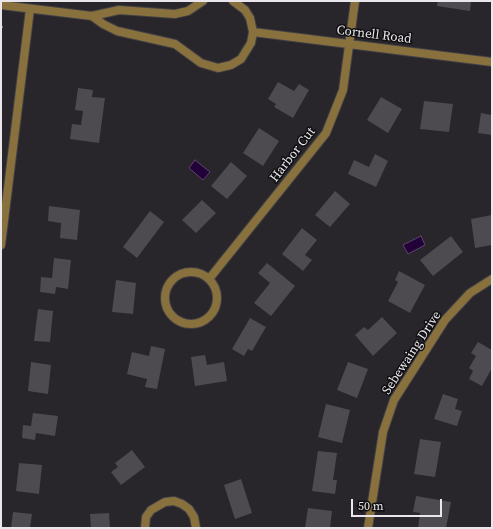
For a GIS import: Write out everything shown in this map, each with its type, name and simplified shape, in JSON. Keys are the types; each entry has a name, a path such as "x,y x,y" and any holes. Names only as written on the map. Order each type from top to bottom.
{"street":[{"path":"1,5 92,16 119,10 175,14 188,11 203,1"},
{"path":"92,16 103,24 117,31 175,44 201,63 212,67 224,67 241,59 248,50 253,32 248,14 233,1"},
{"name":"Harbor Cut","path":"209,279 321,142 341,97 355,1"},
{"path":"1,245 30,8"},
{"name":"Cornell Road","path":"253,32 492,62"},
{"path":"188,272 203,275 209,279 213,285 217,299 215,306 207,318 193,324 186,323 173,316 168,310 165,296 170,282 181,273 188,272"},
{"name":"Sebewaing Drive","path":"368,528 383,432 394,400 445,320 470,293 492,279"},
{"path":"145,528 146,517 151,510 165,502 182,504 189,509 194,517 196,528"}],"shaded area":[{"path":"195,160 210,172 203,180 189,168"},
{"path":"421,236 425,245 408,254 403,245"}],"building":[{"path":"438,1 471,1 470,11 437,6"},
{"path":"278,82 294,91 299,84 309,90 293,118 274,107 276,104 268,99"},
{"path":"78,88 93,90 92,97 105,98 99,143 70,139 72,124 81,125 83,111 75,110"},
{"path":"381,97 402,109 388,133 367,120"},
{"path":"424,101 453,104 449,132 420,129"},
{"path":"481,113 492,115 492,135 478,133"},
{"path":"259,128 279,141 263,166 243,153"},
{"path":"375,154 388,161 376,187 348,174 354,160 369,167"},
{"path":"231,162 247,176 227,199 211,186"},
{"path":"335,191 350,204 330,227 315,215"},
{"path":"202,200 216,213 196,233 182,220"},
{"path":"49,206 80,210 77,240 60,238 61,223 48,221"},
{"path":"150,211 164,222 137,258 123,247"},
{"path":"492,215 492,245 475,248 471,219"},
{"path":"302,228 317,240 305,255 312,260 303,271 282,254"},
{"path":"451,236 463,252 433,276 420,260"},
{"path":"54,258 71,260 68,289 56,287 55,294 40,292 41,277 52,278"},
{"path":"267,263 295,286 271,316 254,303 270,283 258,273"},
{"path":"399,271 425,285 410,313 388,301 398,282 395,280"},
{"path":"116,280 136,283 133,314 112,312"},
{"path":"38,309 53,311 50,342 34,341"},
{"path":"382,317 397,333 373,356 355,335 364,327 368,330"},
{"path":"250,318 266,327 252,351 248,349 244,356 232,349"},
{"path":"478,342 492,350 492,368 482,386 469,379 473,371 469,368 476,356 471,353"},
{"path":"151,346 165,349 157,389 145,387 147,379 127,374 132,352 149,356"},
{"path":"205,355 207,365 224,362 227,381 195,386 191,357"},
{"path":"31,362 51,365 48,394 28,391"},
{"path":"348,362 368,369 357,398 337,390"},
{"path":"443,394 458,399 455,409 462,411 457,426 434,419"},
{"path":"326,404 350,410 342,443 318,437"},
{"path":"33,413 58,416 55,436 36,433 35,440 22,438 23,425 31,426"},
{"path":"420,439 441,442 435,477 414,474"},
{"path":"132,450 145,467 121,485 111,472 118,467 115,463"},
{"path":"318,451 337,453 333,480 337,480 335,494 312,491"},
{"path":"19,463 42,465 39,494 16,491"},
{"path":"241,479 252,513 235,519 224,485"},
{"path":"416,496 451,502 446,528 418,528 420,513 413,512"},
{"path":"308,508 332,511 330,528 305,528"},
{"path":"13,512 32,514 30,528 11,528"},
{"path":"109,513 110,528 91,528 90,514"}]}
